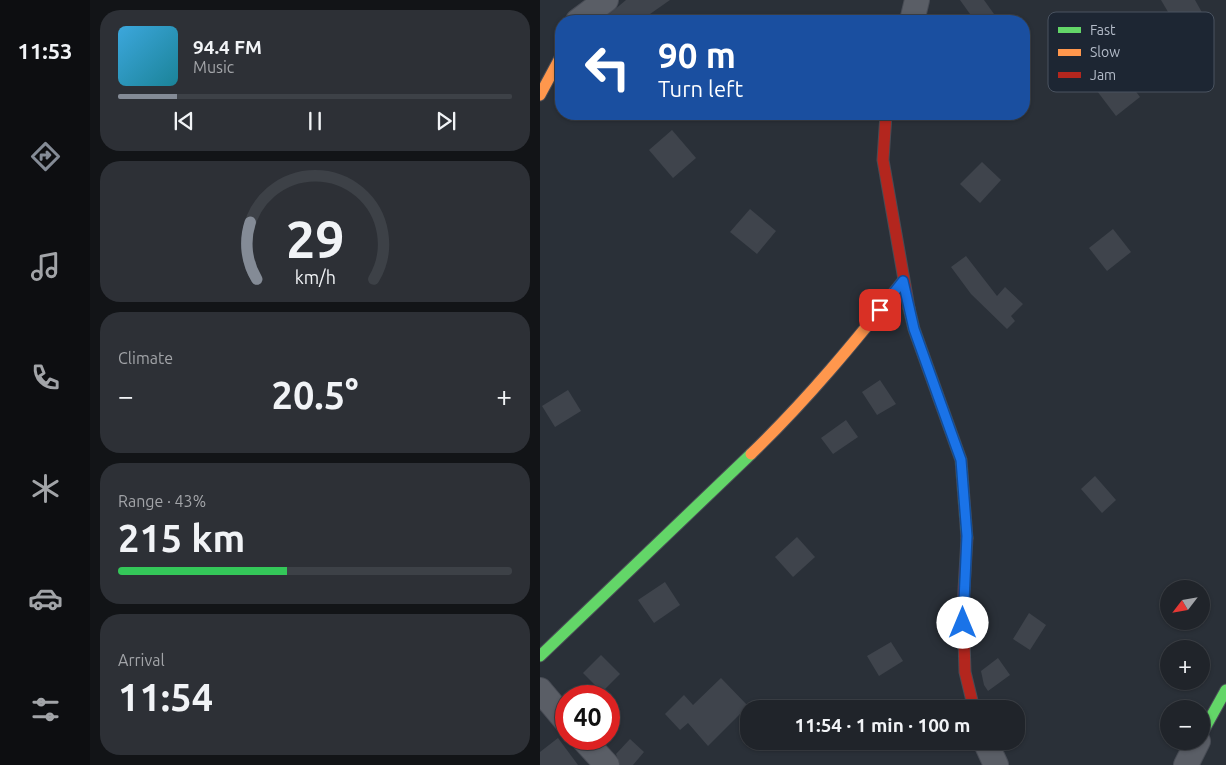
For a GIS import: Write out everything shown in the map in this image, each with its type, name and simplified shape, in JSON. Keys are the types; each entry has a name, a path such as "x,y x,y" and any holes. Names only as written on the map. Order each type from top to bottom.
{"street":[{"path":"586,15 606,0"},
{"path":"913,15 917,0"},
{"path":"540,95 555,67"},
{"path":"886,120 883,160 903,281 914,329 961,460 967,536 963,607 965,672 972,700"},
{"path":"540,656 794,413 834,368 903,281"},
{"path":"540,690 555,708"},
{"path":"1191,752 1226,690"},
{"path":"593,750 607,765"},
{"path":"989,750 996,765"}],"building":[{"path":"626,0 670,0 649,15 608,15"},
{"path":"960,0 984,0 994,14 993,15 971,15"},
{"path":"1161,0 1195,0 1202,12 1168,12"},
{"path":"1098,92 1136,92 1140,97 1116,116"},
{"path":"672,130 696,158 673,178 649,150"},
{"path":"982,162 1001,180 980,203 960,184"},
{"path":"750,209 776,231 757,254 730,232"},
{"path":"1113,229 1131,252 1107,271 1089,248"},
{"path":"966,256 997,296 1005,287 1023,304 1011,316 1015,321 1007,329 971,294 951,267"},
{"path":"880,380 896,404 877,415 862,392"},
{"path":"568,390 581,411 555,427 542,406"},
{"path":"846,420 858,437 833,454 821,438"},
{"path":"1095,476 1116,500 1102,513 1081,489"},
{"path":"797,537 815,557 793,577 775,557"},
{"path":"665,582 680,605 654,623 638,600"},
{"path":"1029,613 1046,625 1030,650 1013,639"},
{"path":"891,642 903,661 879,676 867,656"},
{"path":"601,655 620,674 609,685 595,685 583,673"},
{"path":"998,658 1010,675 988,691 984,685 981,671"},
{"path":"721,678 742,700 740,700 740,714 708,746 688,723 680,730 665,714 684,695 693,705"},
{"path":"630,739 644,752 633,765 620,765 616,754"},
{"path":"555,740 555,750 567,750 578,765 540,765 540,752"}],"traffic: fast":[{"path":"909,308 914,329 961,460 967,538"},
{"path":"540,656 751,454"},
{"path":"1210,719 1226,690"}],"traffic: slow":[{"path":"540,95 555,67"},
{"path":"751,454 792,413 830,370 903,281"}],"traffic: jam":[{"path":"886,120 883,160 909,308"},
{"path":"967,538 963,607 965,672 972,700"}],"route":[{"path":"880,310 903,281 914,329 961,460 967,536 963,623"}]}
